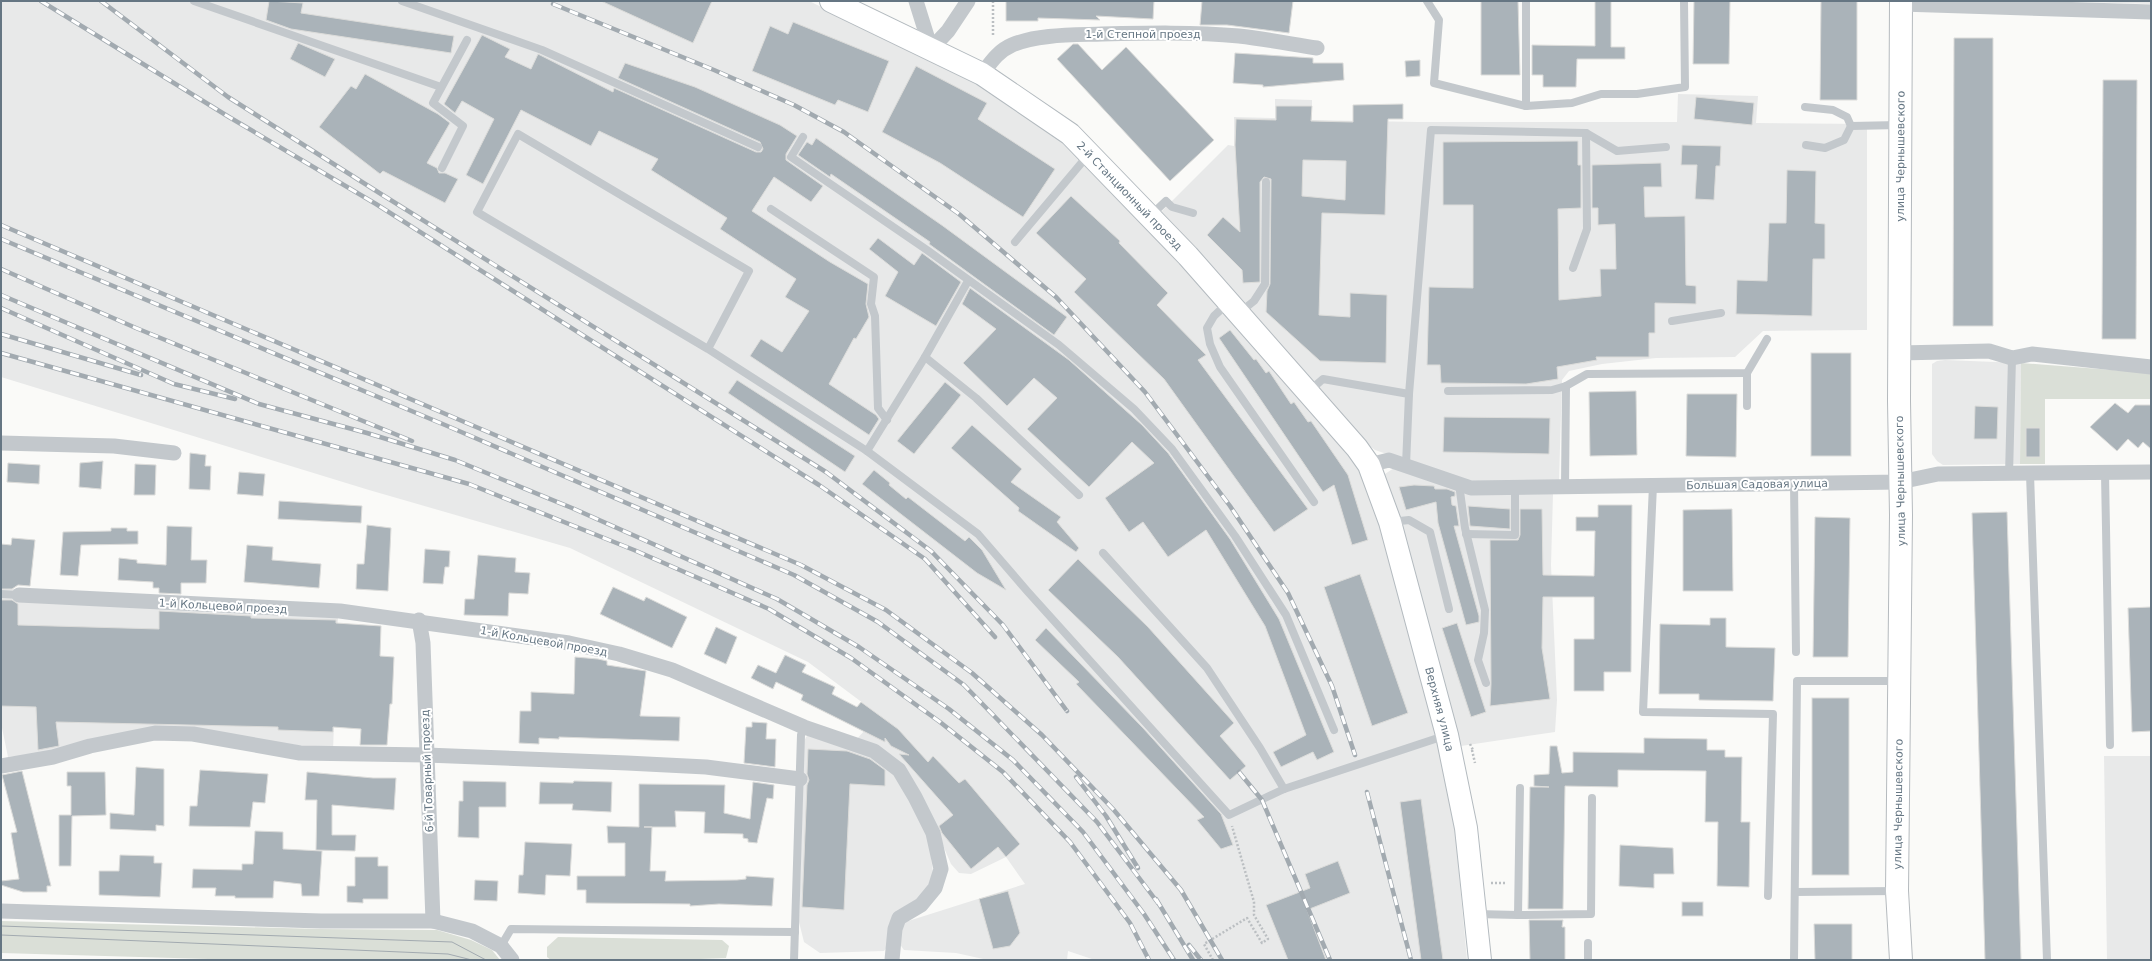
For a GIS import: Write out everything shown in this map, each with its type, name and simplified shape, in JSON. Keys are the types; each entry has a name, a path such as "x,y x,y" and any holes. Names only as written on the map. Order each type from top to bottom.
{"main road":[{"name":"2-й Станционный проезд","path":"831,1 982,74 1070,134 1150,216 1234,307 1357,448 1368,465"},
{"name":"улица Чернышевского","path":"1901,3 1899,353 1900,482 1896,890 1901,960"},
{"name":"Верхняя улица","path":"1368,465 1390,522 1447,735 1466,828 1480,960"}],"street":[{"path":"916,1 931,49 948,31 968,1"},
{"path":"1901,3 2118,6 2151,12"},
{"name":"1-й Степной проезд","path":"982,74 998,52 1013,44 1043,37 1082,34 1213,34 1240,36 1317,48"},
{"path":"1899,353 1989,351 2012,358 2032,354 2151,367"},
{"path":"1,443 114,446 174,453"},
{"name":"Большая Садовая улица","path":"1368,465 1389,460 1471,488 1900,482 1938,474 2105,474 2151,472"},
{"name":"1-й Кольцевой проезд","path":"19,595 340,611 419,620 569,642 619,654 672,670 804,727 874,751 884,757 899,770 915,797 933,834 941,869 935,888 922,905 899,918 895,928 892,960"},
{"name":"6-й Товарный проезд","path":"419,620 423,643 433,921"},
{"path":"1,766 53,757 90,746 155,733 193,734 300,753 426,755 706,768 800,779"},
{"path":"2,906 321,921 433,921 472,931 501,946 512,960"}],"lane":[{"path":"194,1 441,87"},
{"path":"402,1 542,50 758,147"},
{"path":"1428,1 1438,20 1434,83 1526,106 1572,103 1601,94 1637,94 1685,87 1684,1"},
{"path":"1526,1 1526,106"},
{"path":"442,168 463,126 433,102 467,40"},
{"path":"1805,107 1833,110 1847,117 1851,126"},
{"path":"1851,126 1900,125"},
{"path":"1806,145 1826,148 1832,146 1844,140 1851,126"},
{"path":"1406,465 1409,394 1431,130 1586,133 1617,151 1666,147"},
{"path":"1573,268 1587,230 1586,133"},
{"path":"708,350 750,272 518,134 477,212 708,350 867,451 978,534 1028,592 1229,815 1284,789 1447,735"},
{"path":"803,137 791,157 927,250 1065,350 1134,409 1172,449 1235,536 1286,615 1334,730"},
{"path":"1015,242 1090,154"},
{"path":"1266,182 1265,284 1254,301 1234,307 1214,316 1207,328 1210,344 1220,367 1314,502"},
{"path":"1150,216 1166,201 1172,207 1193,213"},
{"path":"771,209 874,277 871,304 875,316 878,408 887,420"},
{"path":"867,451 925,357 968,281"},
{"path":"1672,321 1721,313"},
{"path":"1747,406 1747,373 1767,339"},
{"path":"925,357 976,398 1078,495"},
{"path":"2009,474 2012,358"},
{"path":"1448,391 1552,390 1566,386 1587,374 1747,373"},
{"path":"1308,392 1323,379 1409,394"},
{"path":"1565,486 1566,386"},
{"path":"2030,474 2047,960"},
{"path":"2105,474 2110,745"},
{"path":"1794,483 1796,652"},
{"path":"1460,484 1466,534 1485,610 1484,633 1478,660 1486,683"},
{"path":"1653,485 1643,712 1773,714 1768,896"},
{"path":"1466,534 1515,535 1515,487"},
{"path":"1390,522 1409,520 1430,532 1449,609"},
{"path":"1102,553 1207,668 1260,748 1284,789"},
{"path":"1,594 19,595"},
{"path":"1794,960 1797,681 1898,681"},
{"path":"794,960 801,735 804,727"},
{"path":"1518,915 1520,788"},
{"path":"1475,914 1591,914 1592,798"},
{"path":"1795,892 1896,890"},
{"path":"501,946 511,930 795,932"},
{"path":"1588,943 1588,960"}],"path":[{"path":"993,1 993,44"},
{"path":"1213,960 1204,944 1247,918 1262,943 1268,939 1254,915 1254,902 1231,823"},
{"path":"1487,883 1519,883"}],"shaded area":[{"path":"1,1 809,1 979,83 1065,141 1246,333 1356,464 1381,526 1444,760 1455,830 1467,960 1095,960 1068,951 1067,960 988,960 956,953 904,950 899,943 902,923 1025,884 1006,857 971,874 959,873 951,864 920,792 854,742 879,715 808,662 570,548 369,490 1,377"},
{"path":"2047,1 2151,1 2151,4"},
{"path":"1678,94 1758,96 1756,123 1867,124 1867,330 1763,331 1735,357 1656,358 1602,364 1569,371 1562,380 1559,481 1471,483 1375,450 1366,443 1161,212 1228,145 1234,146 1234,117 1275,118 1275,99 1312,100 1312,120 1418,122 1677,122"},
{"path":"1937,361 2021,363 2020,464 1943,465 1937,461 1932,454 1932,364"},
{"path":"2021,363 2151,373 2151,399 2045,399 2045,464 2020,464"},
{"path":"1394,468 1553,494 1551,565 1557,700 1555,732 1461,746 1397,519 1385,483 1385,474"},
{"path":"1,588 338,616 333,751 195,729 51,753 8,757 1,723"},
{"path":"811,733 873,754 896,773 928,834 933,872 928,886 915,901 896,911 889,929 889,944 884,951 820,953 804,942 799,922 804,742 806,737"},
{"path":"2104,756 2151,756 2151,960 2107,960"},
{"path":"1,921 320,929 437,930 471,940 492,950 500,960 243,960 1,953"},
{"path":"558,937 722,940 729,946 726,958 675,960 551,960 547,957 547,947"}],"building":[{"path":"269,1 303,3 301,13 454,36 451,53 291,29 266,20"},
{"path":"601,1 712,1 693,43"},
{"path":"1006,1 1154,1 1153,19 1096,16 1100,20 1038,18 1038,21 1006,21"},
{"path":"1202,1 1293,1 1289,33 1227,25 1200,25"},
{"path":"1481,1 1518,1 1520,75 1481,75"},
{"path":"1595,1 1611,1 1611,47 1625,47 1625,59 1577,59 1576,87 1543,87 1543,75 1532,75 1532,45 1595,46"},
{"path":"1694,1 1730,1 1729,64 1693,64"},
{"path":"1821,1 1857,1 1857,100 1820,100"},
{"path":"793,22 889,61 868,112 838,100 835,105 752,71 770,26 788,34"},
{"path":"482,35 510,49 505,57 531,69 538,54 613,92 614,88 756,152 761,152 763,149 760,142 618,78 625,63 695,87 780,125 797,136 786,154 786,160 823,186 811,202 774,177 752,211 830,262 868,284 866,304 869,317 856,339 854,338 829,384 876,415 879,419 869,435 750,356 761,339 782,352 809,311 785,297 796,279 720,229 727,218 651,170 658,159 599,131 591,146 521,110 483,184 466,175 494,119 462,101 455,113 444,104"},
{"path":"1954,38 1993,38 1993,326 1953,326"},
{"path":"298,43 335,59 325,77 290,59"},
{"path":"1073,44 1078,44 1102,70 1126,47 1214,140 1170,181 1057,59"},
{"path":"1235,53 1313,58 1313,63 1343,63 1344,80 1263,87 1263,85 1233,83"},
{"path":"1420,60 1420,76 1406,77 1405,61"},
{"path":"916,66 987,103 978,119 1055,169 1023,217 940,163 882,132"},
{"path":"365,74 438,114 450,123 427,163 437,168 439,173 445,173 458,179 445,203 383,171 380,174 319,127 351,86 356,89"},
{"path":"2103,80 2137,80 2136,339 2102,339"},
{"path":"1696,97 1754,103 1752,125 1694,119"},
{"path":"1403,104 1403,119 1388,119 1385,215 1322,213 1319,315 1350,317 1350,293 1387,295 1386,363 1320,361 1266,312 1267,291 1270,284 1271,179 1264,177 1260,182 1260,282 1243,283 1242,270 1207,235 1223,217 1240,232 1235,145 1236,119 1276,120 1276,106 1312,106 1311,121 1353,122 1353,105","holes":["1303,160 1346,161 1345,200 1302,196"]},
{"path":"816,138 943,226 1067,317 1054,335 929,244 930,242 831,174 830,177 798,155 807,142 812,145"},
{"path":"1578,141 1578,165 1581,165 1581,208 1558,209 1559,300 1601,296 1600,269 1616,269 1615,224 1598,225 1598,208 1592,208 1592,165 1661,163 1662,187 1644,187 1645,217 1685,216 1686,285 1696,286 1696,304 1655,303 1655,333 1649,333 1649,357 1596,357 1597,360 1557,367 1558,379 1526,384 1441,383 1440,365 1427,365 1429,287 1473,288 1473,205 1443,205 1443,142"},
{"path":"1682,145 1721,146 1720,166 1716,166 1714,200 1695,199 1697,165 1681,165"},
{"path":"1787,170 1816,171 1815,223 1825,224 1825,259 1813,259 1812,316 1736,314 1737,280 1767,281 1769,223 1786,223"},
{"path":"1071,196 1120,241 1119,243 1168,293 1157,305 1206,355 1198,360 1308,509 1274,532 1164,379 1074,292 1086,279 1036,233"},
{"path":"878,238 914,265 922,253 961,282 936,326 885,296 898,272 869,249"},
{"path":"970,288 1069,360 1142,425 1168,453 1230,539 1279,619 1334,752 1317,760 1313,752 1281,767 1273,752 1306,735 1265,626 1206,530 1168,557 1143,522 1129,532 1105,498 1154,463 1132,442 1089,487 1027,429 1057,398 1034,378 1007,406 963,363 996,329 962,304"},
{"path":"1230,330 1254,360 1256,359 1266,373 1269,371 1291,404 1294,402 1308,422 1311,421 1348,475 1368,540 1352,545 1334,485 1323,492 1219,338"},
{"path":"1811,353 1851,353 1851,456 1811,456"},
{"path":"737,380 855,456 845,472 728,393"},
{"path":"945,382 961,395 914,454 897,441"},
{"path":"1636,391 1637,455 1590,456 1589,392"},
{"path":"1687,394 1737,394 1736,457 1686,456"},
{"path":"2115,403 2128,413 2135,405 2151,405 2151,449 2143,442 2138,448 2128,439 2117,451 2090,427"},
{"path":"1975,406 1998,407 1997,439 1974,439"},
{"path":"1444,417 1550,418 1549,454 1443,452"},
{"path":"972,425 1022,469 1011,482 1061,517 1057,522 1079,548 1076,552 1018,511 1019,508 951,448"},
{"path":"2026,428 2040,428 2040,457 2026,457"},
{"path":"190,453 206,455 205,466 211,466 210,490 189,489"},
{"path":"103,461 101,489 79,487 80,463"},
{"path":"8,463 40,465 39,484 7,482"},
{"path":"135,464 156,465 155,495 134,495"},
{"path":"874,470 906,499 908,497 965,541 969,537 982,550 1006,590 977,573 862,484"},
{"path":"239,472 265,474 263,496 237,494"},
{"path":"1414,485 1434,486 1435,489 1447,489 1455,492 1455,496 1451,497 1452,505 1456,506 1459,526 1454,526 1479,616 1479,622 1466,625 1438,523 1436,502 1406,510 1399,487"},
{"path":"279,501 362,506 361,523 278,519"},
{"path":"1598,505 1632,505 1631,672 1604,672 1604,691 1574,691 1574,639 1594,639 1594,597 1543,597 1542,648 1550,699 1490,706 1490,540 1518,540 1520,535 1520,509 1542,509 1543,575 1594,576 1595,531 1576,531 1576,517 1598,517"},
{"path":"1468,506 1510,509 1510,529 1470,526"},
{"path":"1732,509 1733,591 1683,591 1683,510"},
{"path":"2007,512 2021,960 1985,960 1972,513"},
{"path":"1815,517 1850,518 1848,657 1813,657"},
{"path":"367,525 391,528 388,591 356,589 357,564 364,564"},
{"path":"167,526 192,527 191,560 207,560 206,583 181,583 181,594 159,593 159,588 153,588 153,582 118,580 119,558 137,560 137,563 166,565"},
{"path":"111,528 127,528 127,531 138,531 138,544 81,545 78,576 60,575 63,532 111,531"},
{"path":"12,538 35,540 30,586 18,585 12,589 1,589 1,544 11,545"},
{"path":"247,545 273,547 272,560 321,564 319,588 244,582"},
{"path":"425,549 450,551 449,567 445,567 443,584 423,583"},
{"path":"478,555 516,558 515,572 530,573 528,594 509,593 508,616 464,615 465,599 474,599"},
{"path":"1078,559 1148,627 1234,723 1220,736 1246,766 1230,780 1118,657 1048,590"},
{"path":"1360,574 1408,713 1372,726 1324,587"},
{"path":"613,587 644,601 646,597 687,617 672,648 600,614"},
{"path":"1,600 12,600 18,604 18,625 159,629 159,611 251,616 251,618 336,620 336,623 381,626 380,656 394,657 392,704 390,704 387,745 360,745 361,729 333,727 333,732 278,730 278,727 56,722 59,746 38,750 36,707 1,706"},
{"path":"2151,607 2151,731 2132,732 2128,608"},
{"path":"1710,618 1726,618 1726,647 1775,648 1773,701 1699,700 1699,694 1659,694 1660,624 1710,625"},
{"path":"1457,623 1486,712 1471,717 1442,628"},
{"path":"716,627 737,637 726,664 704,654"},
{"path":"1046,628 1143,728 1221,814 1233,845 1221,849 1197,820 1204,817 1076,684 1079,682 1035,640"},
{"path":"785,655 806,665 802,672 835,687 832,694 857,707 861,702 898,729 928,762 933,756 959,783 965,779 1020,844 1006,857 998,847 971,869 942,833 939,826 953,815 899,754 909,755 891,746 885,738 885,742 801,700 803,695 776,682 773,689 751,678 758,665 776,673"},
{"path":"575,657 598,659 607,661 607,665 646,671 640,716 680,717 679,741 559,737 559,739 539,738 539,744 519,743 520,711 531,711 531,692 574,694"},
{"path":"1812,698 1849,698 1849,875 1812,875"},
{"path":"752,722 767,723 766,739 776,739 775,767 744,763 746,727 752,727"},
{"path":"1644,738 1707,739 1707,750 1725,750 1725,757 1742,757 1741,822 1750,822 1749,887 1717,886 1718,822 1705,822 1706,771 1618,770 1618,787 1565,786 1563,909 1528,909 1530,787 1549,787 1534,786 1534,775 1549,774 1550,746 1557,746 1562,773 1573,772 1573,752 1644,753"},
{"path":"808,749 847,751 870,759 885,770 885,786 850,784 844,910 802,907 807,785 809,780 807,774"},
{"path":"136,767 164,769 164,826 156,825 156,831 110,829 110,813 134,815"},
{"path":"200,770 268,774 265,803 253,802 250,827 189,826 190,806 197,806"},
{"path":"22,771 51,886 47,886 47,892 23,892 1,885 1,881 19,879 11,833 17,832 2,775"},
{"path":"67,772 105,772 106,815 72,816 71,866 59,866 59,815 71,815 71,786 67,786"},
{"path":"307,772 373,778 396,778 394,810 332,805 332,835 356,835 355,851 316,850 317,800 305,800"},
{"path":"463,781 506,782 506,807 479,807 479,838 458,837 459,801 463,801"},
{"path":"574,781 612,782 611,812 572,810 573,804 539,804 540,782 573,783"},
{"path":"753,782 774,785 773,799 767,798 757,843 748,842 748,839 743,838 743,834 704,833 705,812 675,811 676,827 652,827 650,871 666,871 665,881 737,880 746,879 746,876 774,878 772,906 719,904 690,906 690,904 586,903 586,890 577,890 577,876 625,876 625,843 608,843 607,826 639,827 639,784 725,785 724,813 750,819"},
{"path":"1421,799 1443,960 1421,960 1400,802"},
{"path":"255,831 283,832 283,849 322,851 319,896 302,896 301,884 274,881 273,898 235,898 235,896 215,896 216,888 192,888 193,869 242,870 242,864 253,864"},
{"path":"525,842 572,844 570,876 546,875 545,895 518,893 519,875 523,875"},
{"path":"1620,845 1673,848 1674,874 1654,874 1654,888 1619,886"},
{"path":"120,855 154,856 154,863 162,863 160,897 99,895 99,871 119,871"},
{"path":"355,857 378,857 378,866 388,866 388,899 363,899 363,903 347,902 347,886 355,886"},
{"path":"1338,861 1350,893 1307,910 1326,960 1288,960 1266,905 1310,888 1305,874"},
{"path":"475,880 498,881 497,901 474,900"},
{"path":"1008,891 1020,933 1010,946 993,949 979,899"},
{"path":"1682,902 1703,902 1703,916 1682,916"},
{"path":"1529,920 1563,920 1562,927 1565,927 1565,960 1530,960"},
{"path":"1814,924 1852,924 1852,960 1815,960"}],"tram line":[{"path":"1,926 452,942 486,960"},
{"path":"1,935 448,954 472,960"}],"railway":[{"path":"41,1 229,117 376,204 819,485 925,559 995,637"},
{"path":"101,1 228,97 826,472 931,551 1003,625 1067,711"},
{"path":"553,4 714,70 794,105 844,132 959,214 1056,297 1145,392 1230,506 1288,593 1332,686 1355,755"},
{"path":"1,225 801,565 886,610 972,673 1042,735 1113,809 1181,890 1222,960"},
{"path":"1,239 445,425 794,575 878,622 964,685 1097,822 1158,903"},
{"path":"1,269 136,328 412,441"},
{"path":"1,295 259,404 367,433 455,460 572,508 777,599 859,647 949,709 1013,760 1083,832 1144,914 1174,960"},
{"path":"1,308 174,384 235,399"},
{"path":"1,334 141,375"},
{"path":"1,353 469,484 634,550 769,609 851,658 940,722 1003,772 1070,842 1130,923 1149,960"},
{"path":"1239,772 1262,800 1330,960"},
{"path":"1076,777 1106,816 1138,868"},
{"path":"1367,792 1411,960"},
{"path":"1156,899 1193,960"},
{"path":"1189,945 1201,960"}]}
